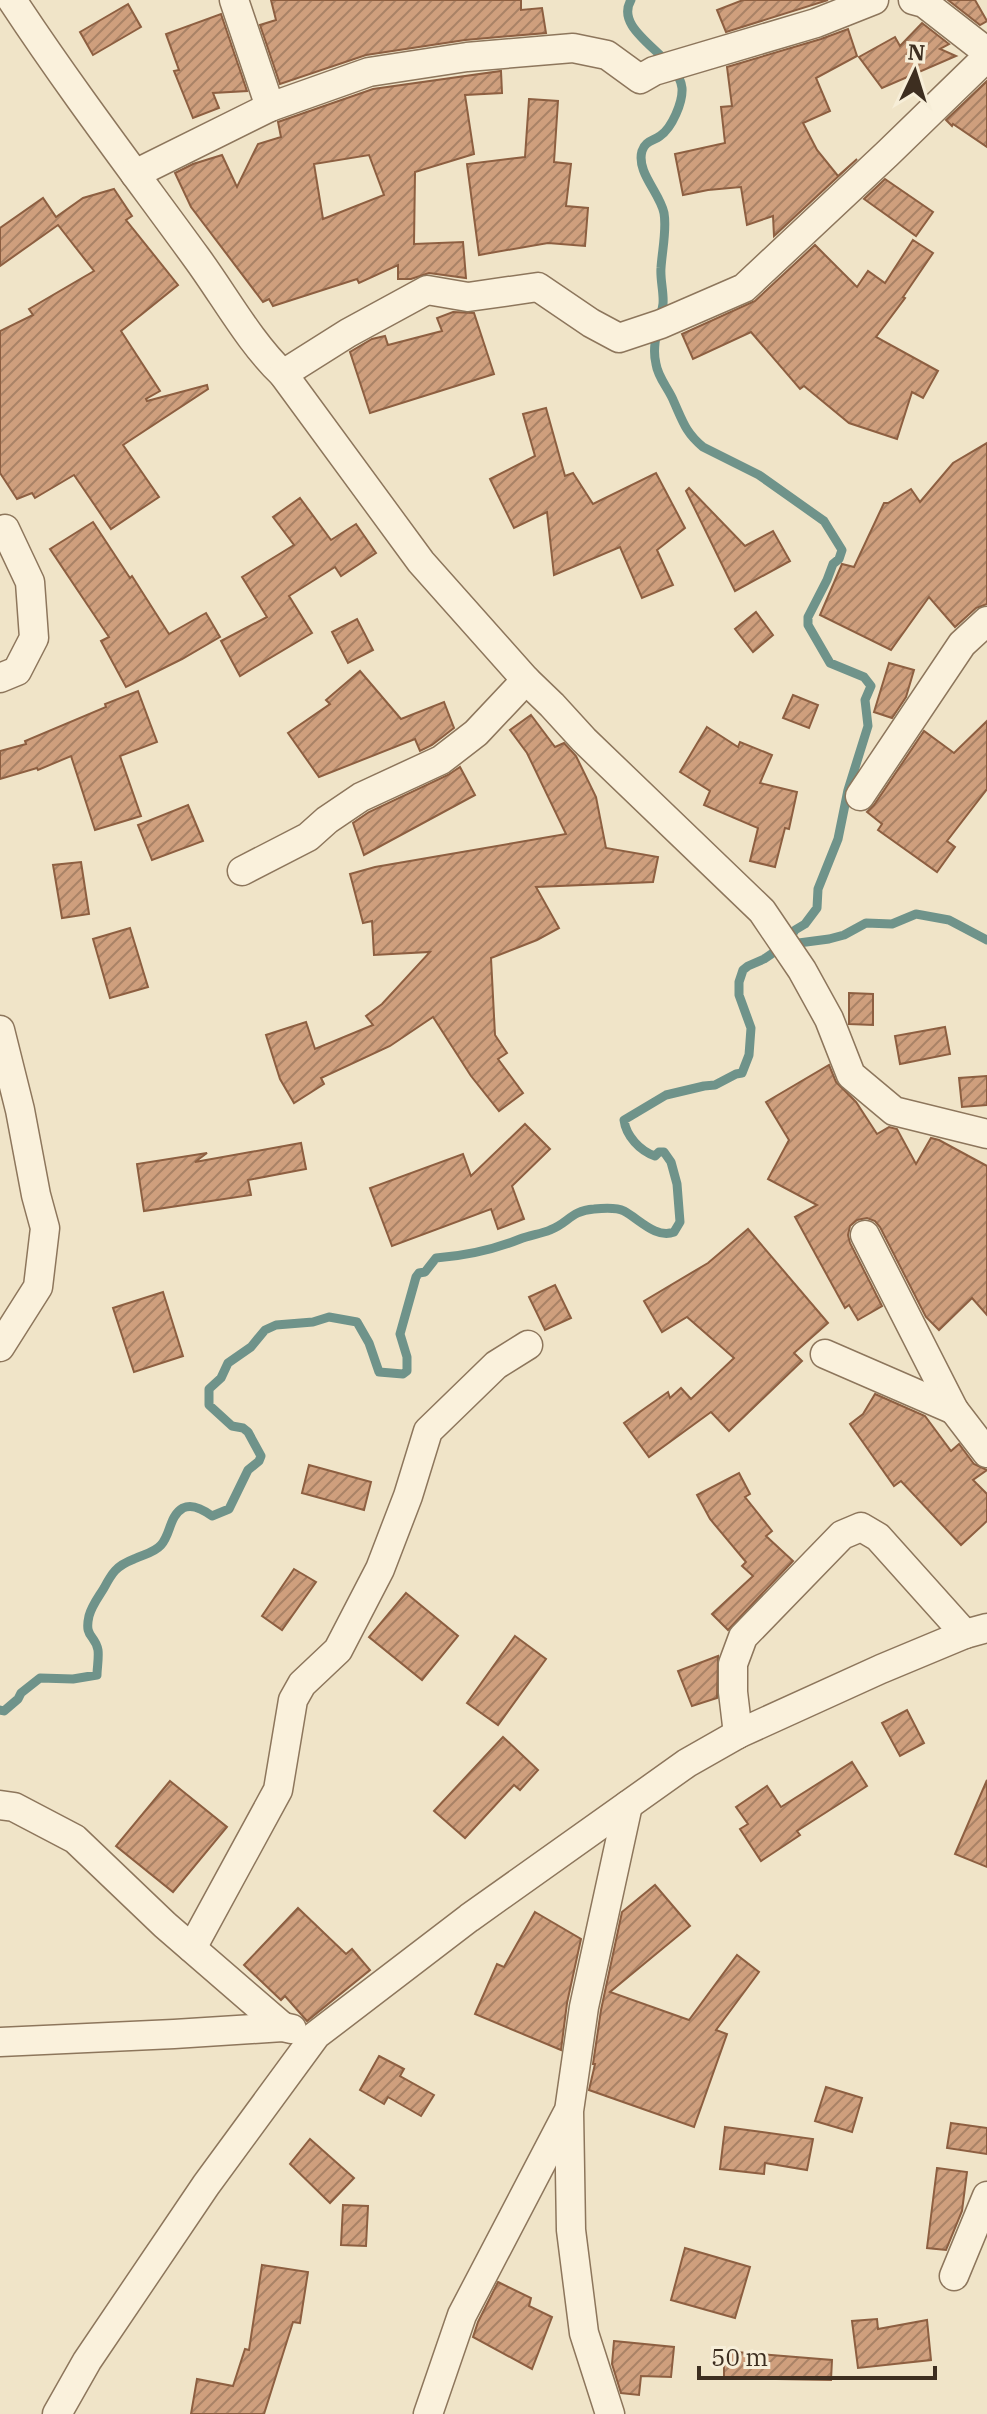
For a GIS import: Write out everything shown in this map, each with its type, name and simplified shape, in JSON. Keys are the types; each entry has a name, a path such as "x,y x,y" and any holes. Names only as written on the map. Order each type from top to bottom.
{"street":[{"path":"12,0 60,72 227,299 265,357 283,374 421,562 584,740 762,911 802,970 829,1019 851,1075 894,1111 987,1134"},
{"path":"234,0 270,107"},
{"path":"135,174 270,107 369,72 467,57 573,48 607,55 640,79 654,71 816,23 874,0"},
{"path":"283,374 348,333 427,290 468,297 538,287 619,338 661,324 744,288 887,154 987,54 924,3 913,0"},
{"path":"0,678 17,671 34,638 30,582 5,529"},
{"path":"860,796 962,644 987,621"},
{"path":"242,871 308,837 361,797 441,760 476,733 526,680"},
{"path":"0,1030 45,1228 38,1287 0,1347"},
{"path":"865,1235 954,1410 987,1453"},
{"path":"192,1948 278,1790 293,1700 302,1684 338,1650 380,1569 408,1496 428,1431 496,1365 528,1345"},
{"path":"825,1354 954,1410"},
{"path":"57,2414 87,2361 206,2185 316,2035 469,1918 687,1763 738,1734 881,1669 976,1631 878,1537 861,1527 842,1535 743,1637 733,1664 738,1734"},
{"path":"0,1805 14,1807 75,1839 192,1948 283,2027"},
{"path":"610,2414 584,2333 571,2230 569,2111 584,2007 628,1805"},
{"path":"0,2042 283,2027 316,2035"},
{"path":"428,2414 462,2315 569,2111"},
{"path":"954,2276 987,2196"},
{"path":"79,2414 87,2361"}],"building":[{"path":"271,0 521,0 521,10 542,8 546,33 465,40 366,55 280,84 260,25 276,20"},
{"path":"743,0 828,0 726,32 717,10"},
{"path":"948,0 975,0 987,21 980,25"},
{"path":"128,4 141,27 93,55 80,32"},
{"path":"221,14 247,91 213,93 219,108 193,118 174,71 179,70 166,34"},
{"path":"922,23 949,44 940,49 956,56 882,88 859,57 895,37 900,46"},
{"path":"848,29 857,56 816,78 830,111 803,123 817,150 838,176 857,159 774,236 773,216 747,225 741,187 683,195 675,154 725,143 721,107 732,106 727,67"},
{"path":"501,71 502,93 465,95 474,154 415,172 414,244 463,242 466,278 429,273 411,279 398,279 398,265 359,283 357,279 273,306 269,299 263,302 191,207 175,173 222,155 237,187 258,144 281,137 278,122 373,89","holes":["369,155 384,195 323,219 314,164"]},
{"path":"987,81 987,147 946,120"},
{"path":"529,99 558,101 554,162 571,164 566,206 588,208 585,246 548,243 479,255 467,164 525,157"},
{"path":"885,179 933,212 916,236 864,199"},
{"path":"114,189 132,216 126,220 178,285 121,331 160,391 146,399 207,385 208,389 123,445 159,497 111,529 74,475 35,498 32,493 17,499 0,473 0,331 33,315 29,309 94,271 58,225 0,266 0,228 43,198 56,217 83,198"},
{"path":"913,240 933,253 876,337 938,371 923,398 912,392 897,439 849,423 804,386 800,389 751,332 693,359 682,334 755,301 815,245 857,287 868,271 885,283"},
{"path":"453,312 474,313 494,374 370,413 350,352 372,339 385,336 388,345 442,331 437,318"},
{"path":"546,408 565,476 573,473 593,504 656,473 685,528 657,550 673,585 642,598 620,547 554,575 547,512 514,528 490,479 535,456 523,414"},
{"path":"987,443 987,604 976,608 955,627 929,597 891,650 820,615 842,564 854,567 884,503 911,489 920,502 953,463"},
{"path":"689,488 745,546 773,531 790,561 735,591 686,491"},
{"path":"300,498 331,540 356,524 376,553 341,576 335,567 289,596 312,633 240,676 221,641 267,617 242,577 294,545 273,517"},
{"path":"93,522 169,634 206,613 220,637 126,687 101,641 109,637 50,549"},
{"path":"756,612 773,635 753,652 735,629"},
{"path":"357,619 373,650 348,663 332,632"},
{"path":"889,663 914,670 906,697 892,718 874,712"},
{"path":"360,671 401,719 444,702 454,728 420,751 415,739 319,777 288,733 330,704 326,700"},
{"path":"138,691 157,742 120,756 141,816 95,830 71,756 38,770 0,779 0,751 26,744 25,741"},
{"path":"793,695 818,705 809,728 783,718"},
{"path":"531,715 555,747 564,743 576,756 596,797 606,848 658,857 653,882 536,887 559,928 491,958 495,1035 507,1053 498,1059 523,1093 499,1111 471,1076 433,1017 390,1046 321,1078 324,1084 294,1103 280,1079 266,1035 306,1022 315,1049 373,1025 366,1016 382,1004 430,952 374,955 372,921 363,923 350,874 566,834 527,753 510,730"},
{"path":"987,721 987,789 947,841 955,847 937,872 878,830 882,824 867,812 924,731 954,753"},
{"path":"707,727 738,747 740,742 772,755 760,783 797,792 789,829 785,828 775,867 750,861 758,828 704,805 710,791 680,772"},
{"path":"460,767 475,795 364,855 353,823"},
{"path":"188,805 203,841 152,860 138,825"},
{"path":"81,862 89,914 62,918 53,865"},
{"path":"130,928 148,987 110,998 93,939"},
{"path":"849,993 873,994 873,1025 849,1024"},
{"path":"945,1027 950,1054 900,1064 895,1036"},
{"path":"829,1065 836,1082 856,1102 877,1134 889,1127 897,1129 916,1164 931,1138 987,1166 987,1315 972,1298 939,1330 926,1317 880,1227 867,1218 857,1220 850,1226 848,1235 882,1306 858,1320 849,1305 845,1308 795,1217 817,1205 768,1179 789,1140 766,1102"},
{"path":"987,1076 987,1105 962,1107 959,1078"},
{"path":"525,1124 550,1149 512,1186 524,1219 498,1229 491,1209 392,1246 370,1188 463,1154 471,1176"},
{"path":"301,1143 306,1169 248,1180 251,1195 144,1211 137,1164 207,1153 195,1162"},
{"path":"748,1229 828,1323 794,1353 802,1361 729,1431 711,1412 649,1457 624,1423 668,1392 670,1398 681,1388 691,1399 734,1358 687,1317 662,1332 644,1301 708,1263"},
{"path":"555,1285 571,1318 545,1330 529,1297"},
{"path":"163,1292 183,1356 134,1372 113,1308"},
{"path":"875,1394 925,1416 951,1451 959,1444 974,1464 987,1470 973,1480 987,1494 987,1521 961,1545 901,1481 894,1486 850,1424 863,1414"},
{"path":"309,1465 371,1482 364,1510 302,1493"},
{"path":"739,1473 750,1494 745,1497 772,1531 766,1536 793,1561 728,1630 712,1614 753,1576 742,1566 746,1562 710,1519 697,1495"},
{"path":"294,1569 316,1582 282,1630 262,1616"},
{"path":"406,1593 458,1636 422,1680 369,1637"},
{"path":"515,1636 546,1659 498,1725 467,1703"},
{"path":"718,1656 717,1698 692,1706 678,1671"},
{"path":"907,1710 924,1743 900,1756 882,1723"},
{"path":"503,1737 538,1770 520,1790 514,1785 465,1838 434,1811"},
{"path":"852,1762 867,1786 797,1831 800,1835 761,1861 740,1829 748,1824 736,1807 767,1786 781,1807"},
{"path":"987,1780 987,1867 955,1854"},
{"path":"170,1781 227,1827 173,1892 116,1846"},
{"path":"655,1885 690,1926 610,1992 689,2020 737,1955 759,1972 716,2030 727,2034 694,2127 589,2090 601,2010 622,1912"},
{"path":"298,1908 346,1954 352,1949 370,1970 307,2021 285,1996 281,2000 244,1965"},
{"path":"535,1912 581,1939 567,2003 561,2050 475,2014 497,1964 504,1967"},
{"path":"379,2056 404,2069 400,2076 434,2095 421,2116 388,2097 384,2104 360,2090"},
{"path":"826,2087 862,2098 852,2132 815,2121"},
{"path":"951,2123 987,2128 987,2154 947,2148"},
{"path":"725,2127 813,2139 807,2170 765,2163 764,2174 720,2169"},
{"path":"310,2139 354,2178 330,2203 290,2164"},
{"path":"937,2168 967,2172 962,2211 946,2250 927,2248"},
{"path":"343,2205 368,2206 366,2246 341,2245"},
{"path":"685,2248 750,2267 735,2318 671,2300"},
{"path":"262,2265 308,2272 300,2323 293,2322 264,2414 191,2414 197,2379 233,2386 245,2349 249,2350"},
{"path":"498,2282 531,2298 529,2306 552,2317 532,2369 473,2337"},
{"path":"877,2319 878,2329 927,2320 931,2360 858,2368 852,2321"},
{"path":"614,2341 674,2347 671,2377 641,2376 639,2395 621,2393 612,2364"},
{"path":"724,2351 832,2360 831,2380 724,2378"}],"waterway":[{"path":"0,1710 4,1711 40,1678 73,1679 97,1675 98,1650 89,1632 89,1616 112,1574 123,1564 158,1548 178,1511 183,1508 194,1507 212,1516 229,1509 248,1470 261,1456 248,1432 232,1426 209,1405 209,1389 221,1378 228,1363 251,1347 265,1330 276,1325 313,1322 329,1317 357,1322 369,1343 379,1372 403,1374 407,1371 407,1357 400,1334 416,1277 425,1272 436,1258 500,1246 547,1231 580,1212 594,1209 621,1210 654,1231 674,1232 680,1222 677,1184 671,1162 664,1152 655,1156 639,1147 624,1120 666,1095 715,1085 742,1073 749,1055 751,1028 739,995 743,970 786,944 817,908 818,889 838,839 848,790 868,726 865,700 871,686 864,677 830,663 808,625 808,617 842,550 824,521 759,475 697,442 686,427 657,369 655,349 663,304 661,272 665,220 662,205 645,175 641,159 645,145 660,136 672,121 681,100 682,88 670,65 631,23 628,12 631,0"},
{"path":"791,944 844,935 866,923 892,924 916,914 949,920 987,940"}]}
